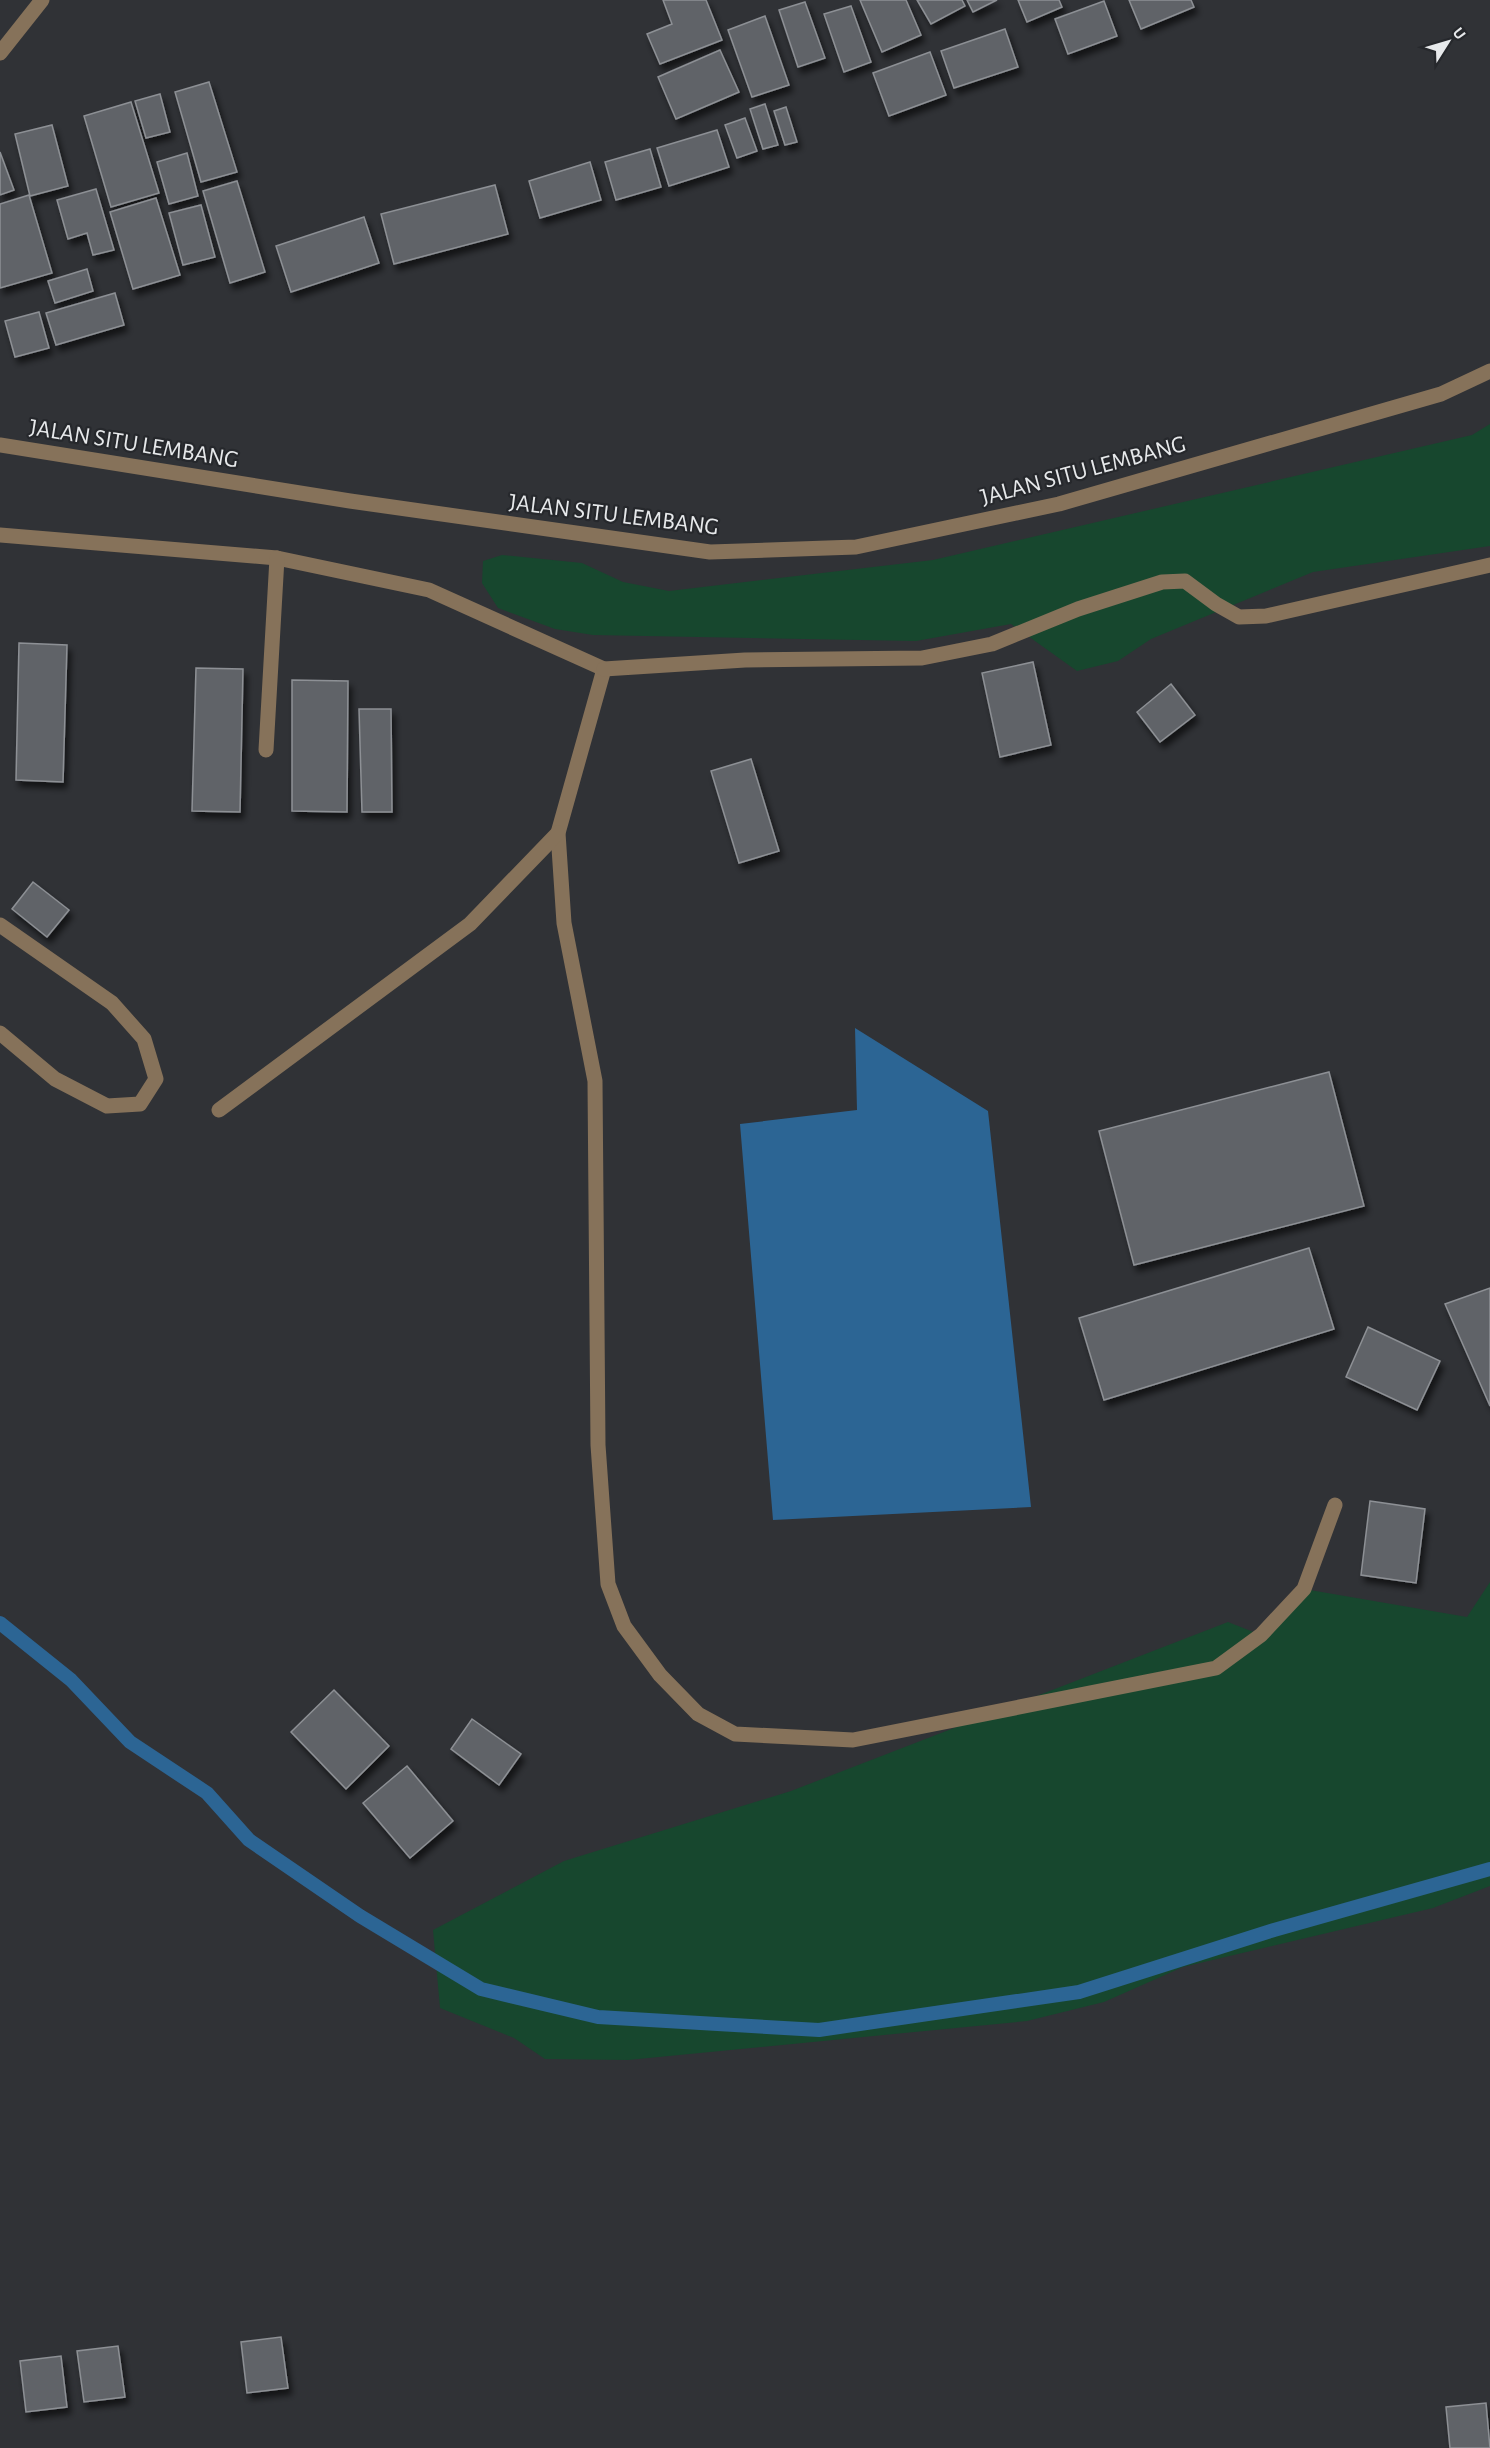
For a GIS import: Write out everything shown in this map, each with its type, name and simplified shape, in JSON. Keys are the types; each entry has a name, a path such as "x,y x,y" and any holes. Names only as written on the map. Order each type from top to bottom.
{"street":[{"path":"0,53 42,0"},
{"name":"JALAN SITU LEMBANG","path":"0,445 350,501 710,552 856,547 1059,504 1441,394 1490,371"},
{"path":"0,535 278,558 429,590 604,669 745,660 922,658 992,644 1078,609 1162,582 1185,581 1216,604 1239,617 1266,616 1490,565"},
{"path":"266,750 278,558"},
{"path":"604,669 558,833 564,923 595,1081 598,1445 609,1584 624,1626 660,1675 698,1714 735,1734 853,1740 1216,1668 1262,1635 1304,1588 1335,1505"},
{"path":"219,1110 470,924 558,833"},
{"path":"0,925 112,1003 144,1039 156,1079 140,1104 107,1106 55,1079 0,1033"}],"green space":[{"path":"1490,424 1490,546 1313,572 1151,639 1118,661 1077,671 1011,624 916,641 593,635 555,629 498,608 482,583 483,561 502,555 582,563 623,582 669,591 933,560 1472,435"},
{"path":"1490,1582 1490,1886 1433,1908 1183,1967 1104,2002 1027,2021 628,2060 545,2059 514,2038 440,2008 433,1930 564,1861 791,1791 1228,1622 1261,1635 1304,1589 1467,1617"}],"water":[{"path":"855,1028 988,1111 1031,1507 773,1520 740,1124 857,1110"}],"building":[{"path":"663,0 706,0 722,40 660,64 647,34 672,24"},
{"path":"860,0 906,0 921,35 882,52"},
{"path":"917,0 962,0 965,6 931,24"},
{"path":"967,0 997,0 973,12"},
{"path":"1018,0 1059,0 1062,7 1027,22"},
{"path":"1129,0 1191,0 1194,7 1141,29"},
{"path":"1104,1 1117,36 1068,54 1055,19"},
{"path":"805,2 825,58 798,67 779,10"},
{"path":"851,6 871,62 844,72 824,14"},
{"path":"765,16 789,85 752,97 728,30"},
{"path":"1005,29 1018,67 954,88 941,51"},
{"path":"720,50 739,92 676,119 658,77"},
{"path":"930,52 946,95 889,116 873,73"},
{"path":"209,82 237,172 201,182 175,92"},
{"path":"160,94 170,132 146,138 135,101"},
{"path":"131,102 159,193 111,207 84,116"},
{"path":"765,104 778,145 763,149 750,109"},
{"path":"786,107 797,142 785,145 774,111"},
{"path":"745,118 757,151 737,158 725,125"},
{"path":"52,125 68,186 30,196 15,134"},
{"path":"717,130 729,167 669,186 657,148"},
{"path":"650,149 661,187 616,200 605,162"},
{"path":"0,152 14,190 0,195"},
{"path":"187,153 198,196 169,204 157,162"},
{"path":"590,162 601,200 540,218 529,181"},
{"path":"237,181 265,272 230,283 203,191"},
{"path":"495,185 508,234 394,264 381,214"},
{"path":"96,189 114,250 93,255 87,233 68,239 57,200"},
{"path":"29,195 52,273 0,288 0,204"},
{"path":"156,198 180,275 133,289 110,212"},
{"path":"201,205 215,257 183,265 169,213"},
{"path":"364,217 379,263 291,292 276,246"},
{"path":"87,269 93,291 55,303 48,281"},
{"path":"115,293 124,325 56,345 46,313"},
{"path":"39,312 49,348 15,357 5,321"},
{"path":"19,643 67,645 63,782 16,780"},
{"path":"1033,662 1051,745 1000,757 982,673"},
{"path":"196,668 243,669 240,812 192,811"},
{"path":"292,680 348,681 347,812 292,811"},
{"path":"1171,684 1195,715 1160,742 1137,712"},
{"path":"359,709 391,709 392,812 362,812"},
{"path":"751,759 779,851 739,863 711,771"},
{"path":"33,882 69,910 47,937 12,909"},
{"path":"1329,1072 1364,1206 1134,1265 1099,1131"},
{"path":"1309,1248 1334,1329 1104,1400 1079,1318"},
{"path":"1490,1288 1490,1406 1445,1304"},
{"path":"1368,1327 1440,1361 1417,1410 1346,1377"},
{"path":"1370,1501 1425,1509 1416,1583 1361,1575"},
{"path":"334,1690 389,1746 346,1789 291,1732"},
{"path":"472,1719 521,1754 499,1785 451,1749"},
{"path":"407,1766 453,1821 410,1858 363,1803"},
{"path":"281,2337 288,2388 247,2393 241,2342"},
{"path":"118,2346 125,2397 84,2402 77,2351"},
{"path":"61,2356 67,2407 26,2412 20,2361"},
{"path":"1486,2403 1490,2448 1450,2448 1446,2407"}],"waterway":[{"path":"0,1623 71,1680 130,1742 207,1793 249,1840 360,1916 481,1989 598,2017 819,2030 1079,1992 1274,1930 1490,1869"}]}
